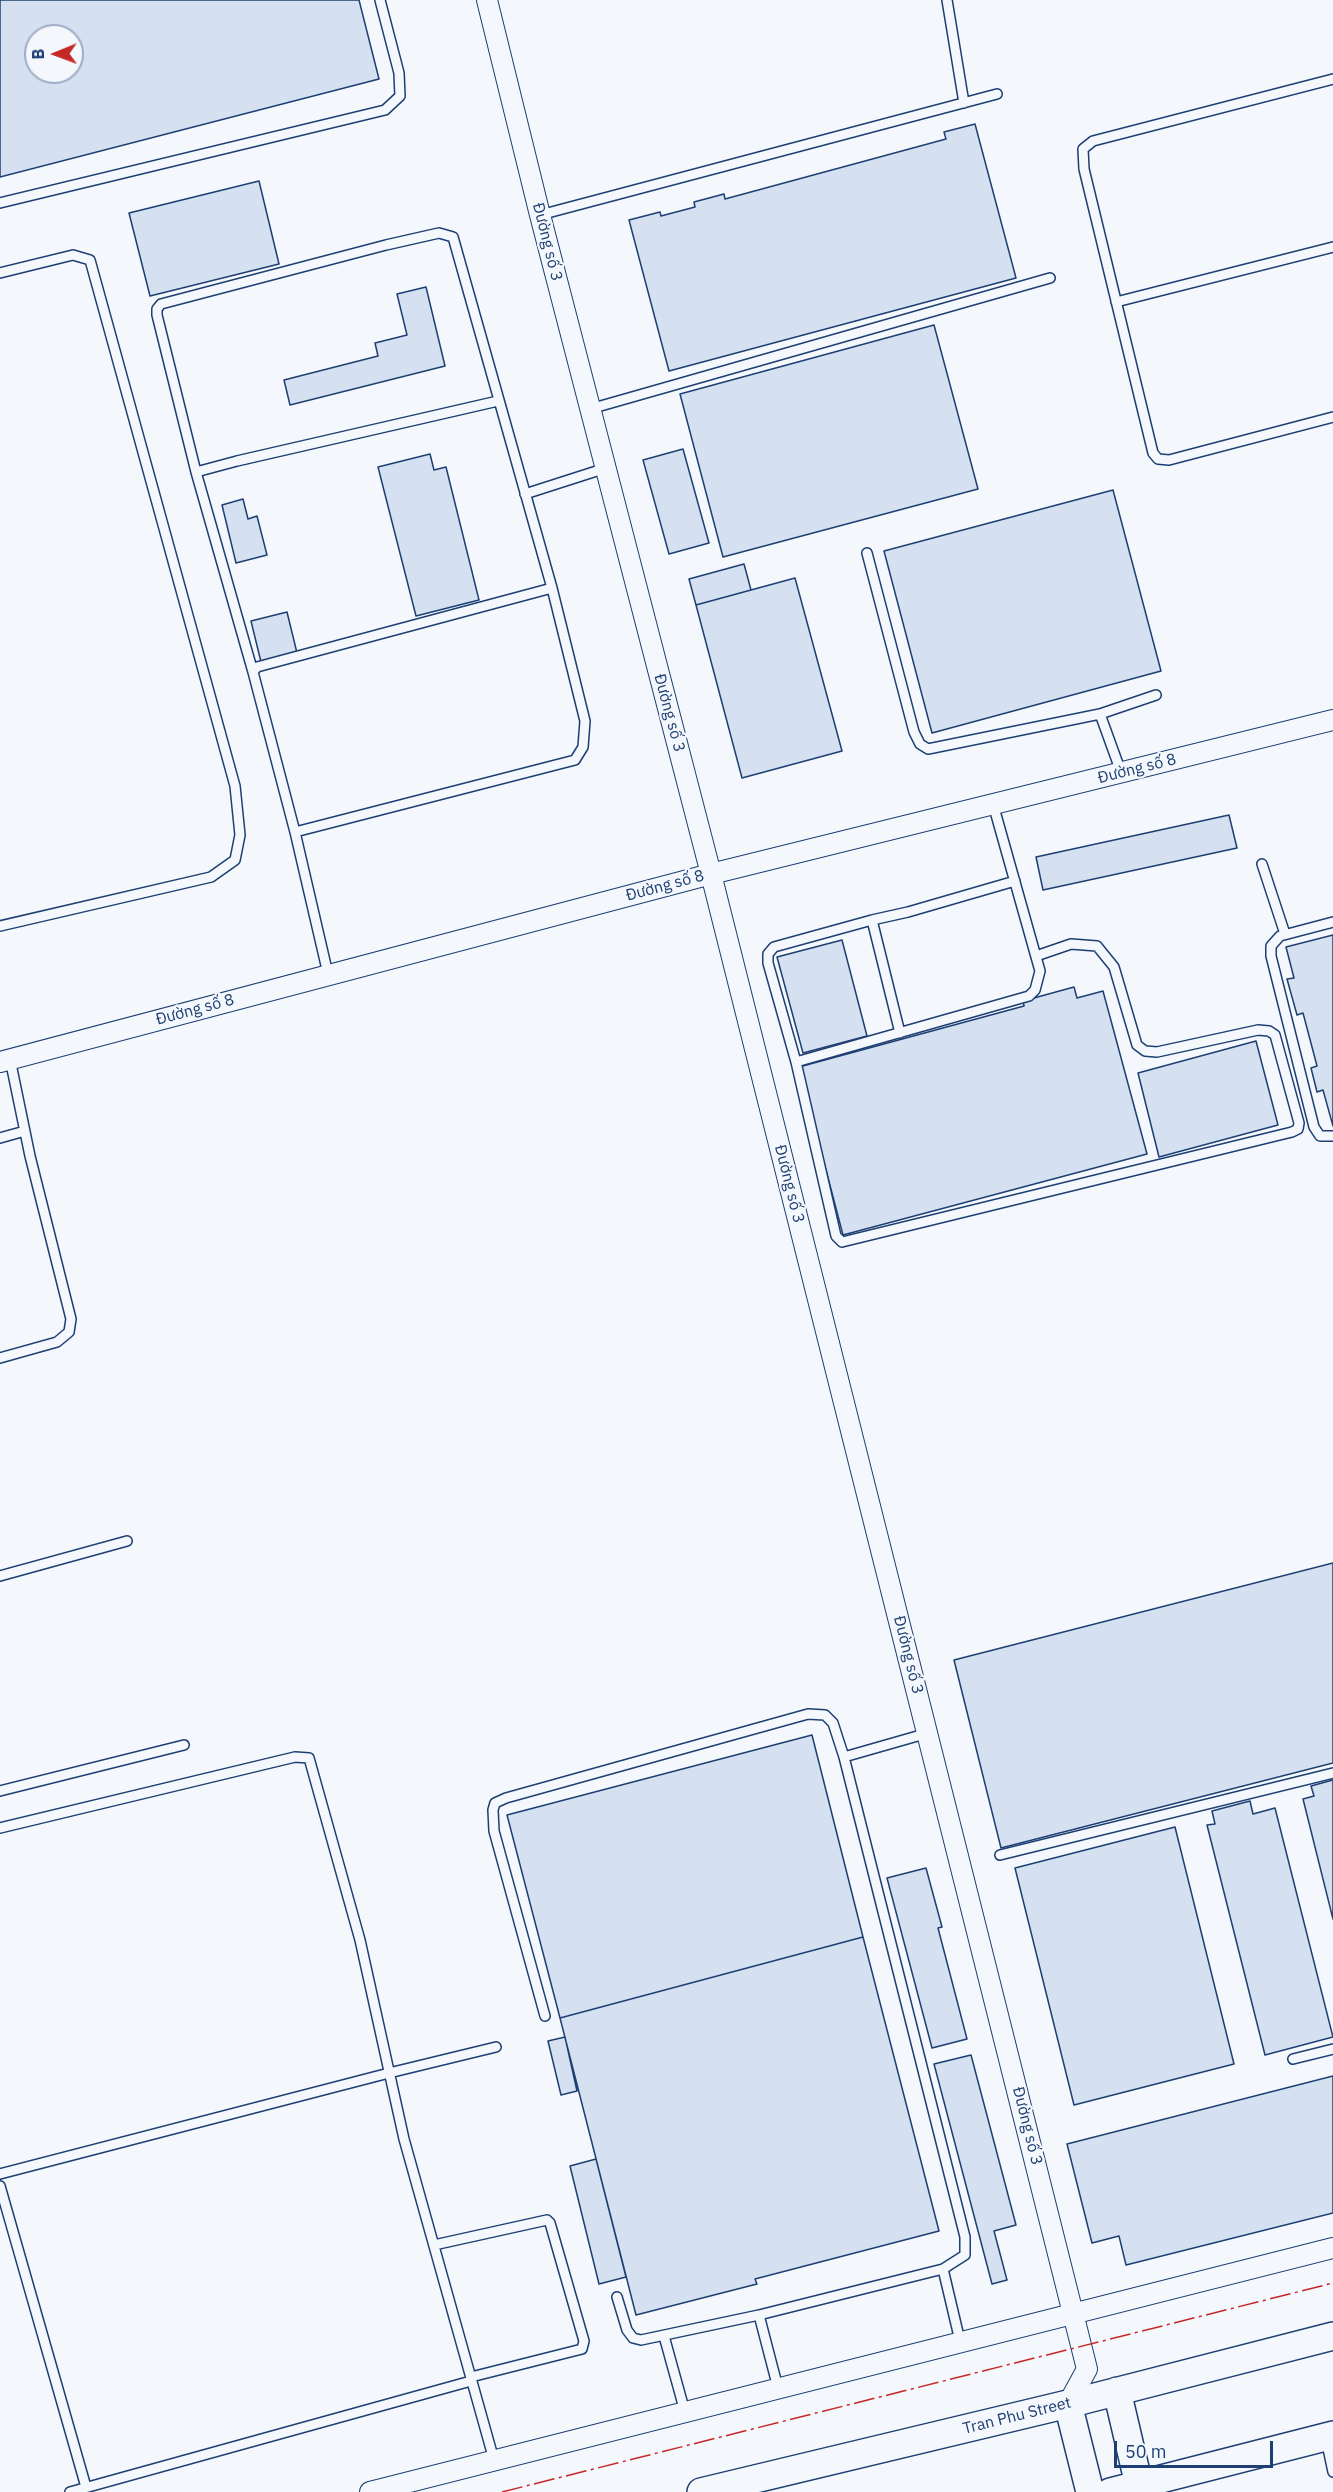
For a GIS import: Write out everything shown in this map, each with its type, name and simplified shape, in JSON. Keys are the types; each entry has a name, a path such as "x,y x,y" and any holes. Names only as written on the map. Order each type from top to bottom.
{"main road":[{"name":"Tran Phu Street","path":"701,2492 1068,2404 1333,2336"},
{"path":"1117,2391 1140,2488"},
{"path":"1068,2404 1089,2492"},
{"path":"1110,2492 1140,2488 1329,2436"}],"street":[{"name":"Đường số 3","path":"487,0 540,215 711,874 1087,2369"},
{"name":"Đường số 8","path":"5,1060 711,874 1333,720"},
{"path":"370,2492 1333,2248"},
{"path":"1068,2404 1087,2369 1117,2391"}],"lane":[{"path":"0,203 385,110 400,96 399,72 380,0"},
{"path":"947,0 964,103"},
{"path":"1333,79 1093,141 1083,149 1084,169 1116,302 1153,453 1158,459 1169,460 1333,417"},
{"path":"540,215 997,94"},
{"path":"295,832 575,760 583,747 585,721 552,588 453,237 439,232 161,304 157,309 196,472 253,672 295,832 328,974"},
{"path":"1116,302 1333,247"},
{"path":"0,273 73,255 90,260 235,786 240,835 235,860 211,877 0,926"},
{"path":"590,409 1050,278"},
{"path":"196,472 237,460 498,400"},
{"path":"525,494 606,468"},
{"path":"867,553 914,732 920,744 928,749 1100,714 1156,696"},
{"path":"253,672 257,667 552,588"},
{"path":"1100,714 1121,772"},
{"path":"796,1062 1029,996 1035,990 1040,971 993,804"},
{"path":"1262,864 1285,934"},
{"path":"1015,881 774,947 768,954 768,963 796,1062 836,1236 842,1242 1298,1129 1299,1123 1275,1035 1269,1031 1258,1030 1157,1052 1145,1051 1137,1045 1114,968 1097,946 1071,945 1036,956"},
{"path":"872,920 900,1033"},
{"path":"1333,922 1285,934 1271,946 1271,956 1314,1127 1320,1136 1333,1136"},
{"path":"0,1358 57,1342 69,1332 71,1319 25,1131 5,1060"},
{"path":"0,1138 25,1131"},
{"path":"0,1576 127,1541"},
{"path":"545,2016 494,1831 495,1803 506,1798 808,1714 825,1715 832,1723 844,1757 965,2237 965,2255 943,2269 759,2315 641,2340 633,2338 627,2330 617,2297"},
{"path":"844,1757 928,1733"},
{"path":"0,1791 184,1745"},
{"path":"0,1828 295,1757 309,1758 360,1940 404,2139 494,2460"},
{"path":"1000,1854 1333,1773"},
{"path":"0,2174 496,2047"},
{"path":"1293,2059 1333,2049"},
{"path":"0,2186 86,2487"},
{"path":"70,2492 582,2349 584,2341 550,2223 547,2220 434,2245"},
{"path":"943,2269 960,2341"},
{"path":"759,2315 778,2388"},
{"path":"664,2336 685,2412"},
{"path":"1329,2436 1333,2472"}],"building":[{"path":"0,0 359,0 379,79 0,177"},
{"path":"975,124 1016,278 669,371 629,220 660,212 661,216 695,207 694,202 724,194 725,199 946,139 944,132"},
{"path":"259,181 279,264 150,296 129,213"},
{"path":"426,287 445,366 290,405 284,380 378,356 375,343 407,335 397,294"},
{"path":"934,325 978,489 723,557 680,394"},
{"path":"683,449 709,543 669,554 643,460"},
{"path":"430,454 434,470 446,467 479,600 416,616 378,467"},
{"path":"1113,490 1161,671 932,733 884,551"},
{"path":"243,499 248,519 257,516 267,555 236,563 222,505"},
{"path":"744,564 751,590 696,605 689,579"},
{"path":"795,578 842,751 742,778 696,605"},
{"path":"287,612 297,653 261,662 251,621"},
{"path":"1229,815 1237,848 1043,890 1036,857"},
{"path":"1333,935 1333,1126 1323,1090 1317,1092 1311,1068 1317,1066 1303,1013 1297,1015 1287,979 1294,978 1286,947"},
{"path":"842,940 867,1036 803,1053 777,957"},
{"path":"1074,987 1077,998 1103,991 1147,1154 843,1235 799,1067 1024,1006 1023,1001"},
{"path":"1256,1041 1278,1125 1159,1157 1138,1073"},
{"path":"1333,1563 1333,1763 1001,1848 954,1660"},
{"path":"812,1735 863,1937 560,2018 507,1815"},
{"path":"1333,1780 1333,1919 1303,1799 1314,1796 1311,1786"},
{"path":"1250,1801 1253,1814 1275,1808 1333,2037 1265,2055 1207,1825 1215,1824 1212,1811"},
{"path":"1175,1827 1234,2064 1074,2105 1015,1868"},
{"path":"926,1868 942,1927 938,1928 967,2039 932,2048 887,1878"},
{"path":"863,1937 939,2231 755,2279 757,2284 636,2315 560,2018"},
{"path":"565,2037 577,2091 561,2095 548,2041"},
{"path":"971,2055 1016,2225 994,2231 1007,2280 992,2284 934,2064"},
{"path":"1333,2076 1333,2213 1126,2265 1119,2236 1092,2243 1067,2144"},
{"path":"596,2159 626,2277 599,2284 570,2166"}],"power":[{"path":"502,2492 1333,2283"}]}
